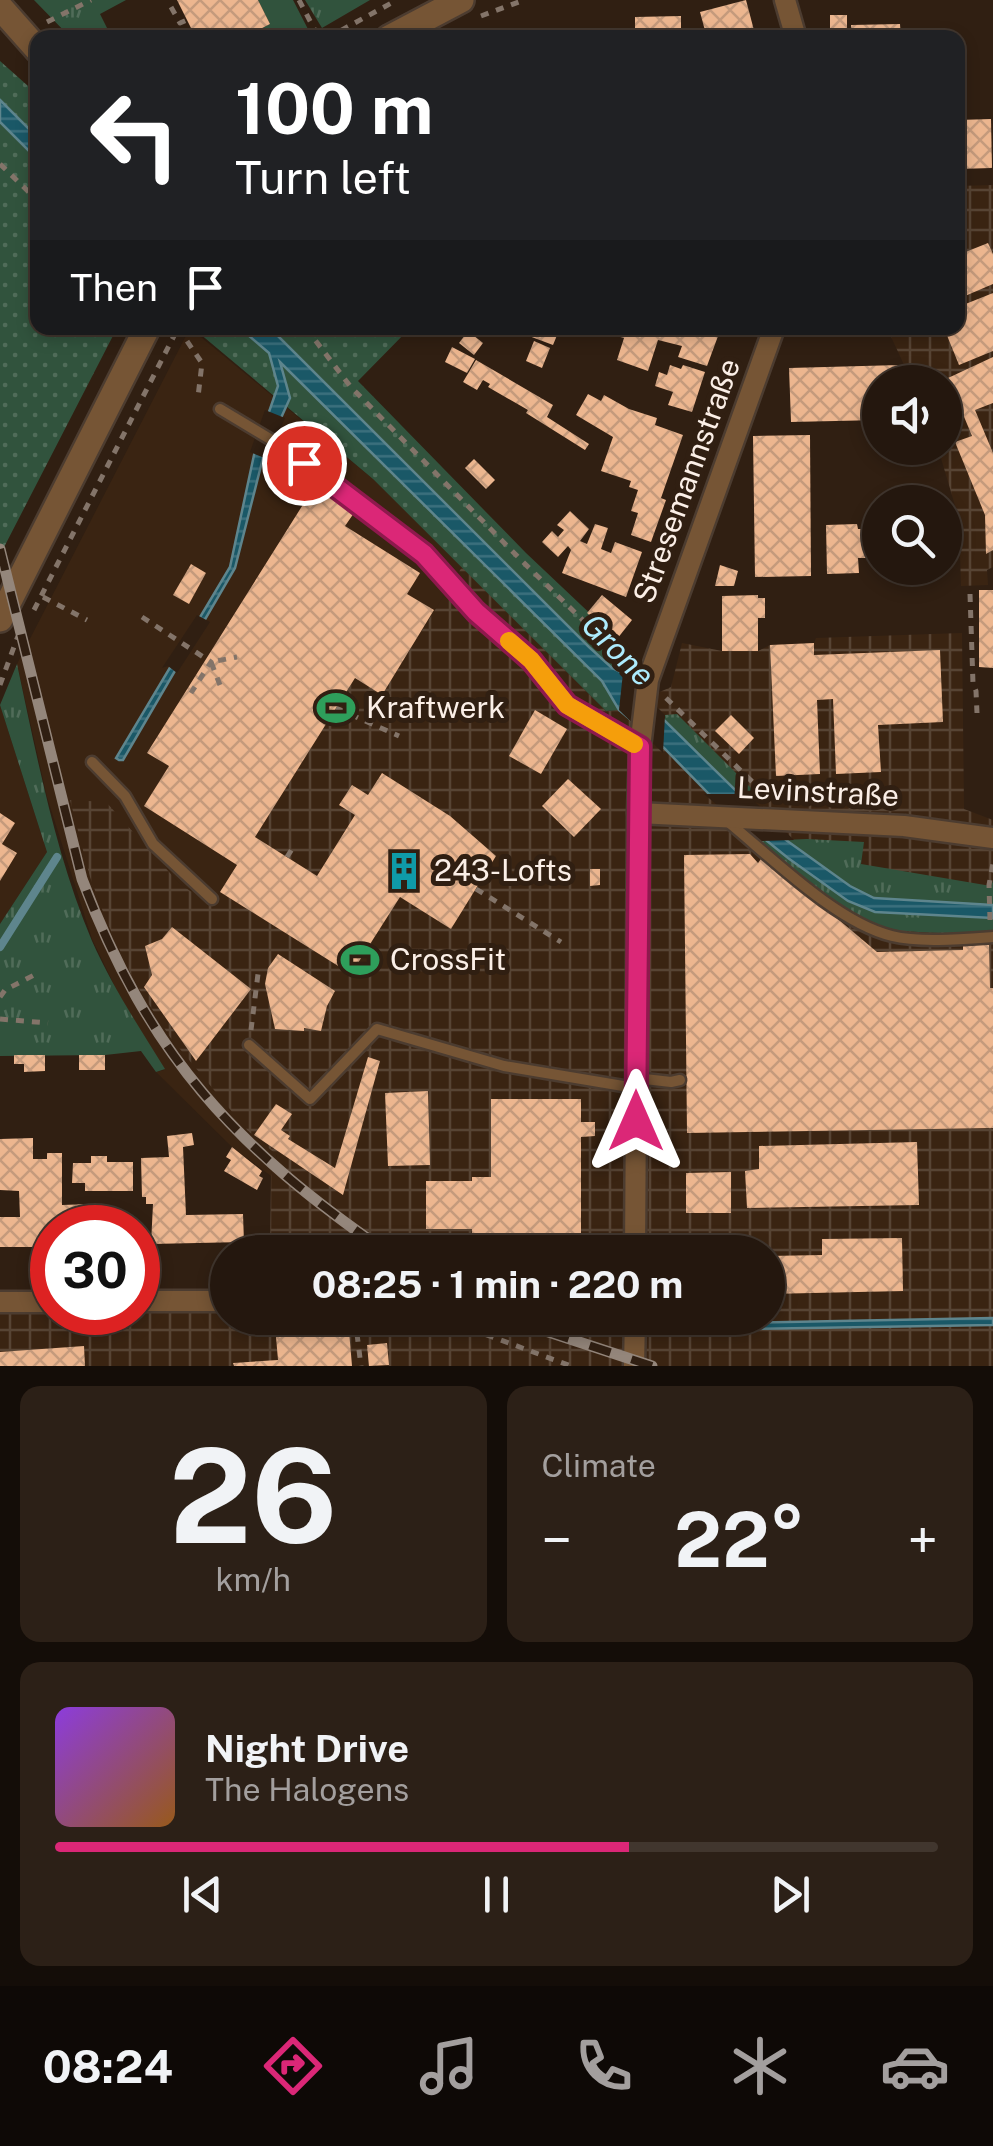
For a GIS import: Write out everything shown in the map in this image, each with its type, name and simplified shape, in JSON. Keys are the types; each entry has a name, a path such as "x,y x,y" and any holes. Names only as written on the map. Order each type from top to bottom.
{"street":[{"path":"404,30 461,0"},
{"path":"785,0 794,30"},
{"path":"0,7 30,42"},
{"path":"10,625 144,335"},
{"name":"Stresemannstraße","path":"635,1235 638,814 647,688 772,335"},
{"name":"Levinstraße","path":"638,814 787,818 904,826 993,838"},
{"path":"160,1301 210,1300"},
{"path":"0,1302 30,1302"},
{"path":"634,1335 634,1366"}],"lane":[{"path":"220,410 280,445 424,554 476,612 531,660 567,705 641,740"},
{"path":"92,762 125,796 153,844 212,899"},
{"path":"725,816 844,914 870,929 895,938 992,938"},
{"path":"249,1045 310,1099 377,1028 504,1066 636,1083 680,1080"}],"path":[{"path":"69,0 74,8"},
{"path":"46,30 90,0"},
{"path":"299,0 315,30"},
{"path":"342,30 396,0"},
{"path":"172,7 180,24 187,20"},
{"path":"0,164 30,193"},
{"path":"28,620 43,598 174,335"},
{"path":"183,335 202,363 198,398"},
{"path":"311,335 350,386 647,688 787,818"},
{"path":"970,594 972,684 977,712"},
{"path":"43,598 87,620"},
{"path":"142,617 211,662 220,685"},
{"path":"0,685 10,625"},
{"path":"191,693 211,662 237,658"},
{"path":"336,708 400,736"},
{"path":"287,858 292,849"},
{"path":"992,938 989,886 993,863"},
{"path":"476,889 561,942"},
{"path":"0,997 5,990 40,972"},
{"path":"249,1045 258,974"},
{"path":"0,1019 48,1023"},
{"path":"357,1335 361,1366"},
{"path":"487,1335 571,1366"}],"shaded area":[{"path":"993,185 993,567 987,570 988,585 961,586 962,485 949,485 943,465 962,465 962,365 904,365 890,335 965,335 965,186"},
{"path":"186,335 198,335 373,479 462,567 382,695 220,892 206,904 179,883 148,850 277,1155 271,1176 232,1147 156,1072 164,1070 118,993 92,939 47,797 17,664"},
{"path":"462,567 606,711 619,710 671,687 682,643 722,651 758,651 770,645 814,643 816,638 962,633 964,809 993,820 993,1366 0,1366 0,1314 30,1314 30,1335 160,1335 160,1310 210,1306 210,1335 785,1335 785,1235 270,1235 271,1176 277,1155 248,1131 170,1037 134,981 90,877 70,800 106,802 179,883 207,903 220,892 355,678 382,694"},
{"path":"0,705 47,852 0,924"}],"green space":[{"path":"34,0 126,0 100,14 108,30 63,30"},
{"path":"258,0 293,0 308,30 258,30 270,24"},
{"path":"305,0 370,0 322,28"},
{"path":"0,61 30,88 30,335 113,335 0,555"},
{"path":"201,335 403,335 358,381 526,553 617,639 623,673 619,710 606,711 373,479"},
{"path":"17,664 48,804 79,908 108,974 165,1069 156,1072 141,1051 0,1056 0,924 47,852 0,705"},
{"path":"677,714 757,794 740,794 665,721 665,715"},
{"path":"759,841 864,842 861,864 991,886 993,881 993,932 921,932 880,926 843,907"}],"water":[{"path":"0,100 30,130 30,152 0,122"},
{"path":"248,335 277,335 589,647 623,673 665,721 786,840 850,886 874,898 993,905 993,918 875,912 848,901 788,858 709,794 619,710 602,681 280,362 290,398 263,458 235,568 123,760 116,758 230,567 254,455 278,386 269,353"},
{"path":"993,1318 993,1325 785,1328 785,1322"}],"pier":[{"path":"265,410 285,418 267,459 250,452"},
{"path":"197,615 210,622 177,673 168,666 162,668"},
{"path":"623,673 665,715 663,753 619,710"},
{"path":"704,794 747,794 794,840 760,841"}],"building":[{"path":"177,0 258,0 270,24 258,30 192,30"},
{"path":"746,0 754,30 705,30 700,12"},
{"path":"830,15 847,15 847,30 830,30"},
{"path":"681,16 681,30 635,30 635,17"},
{"path":"900,24 900,30 851,30 851,25"},
{"path":"991,119 992,168 965,169 965,120"},
{"path":"988,243 993,254 993,284 965,296 965,252"},
{"path":"993,293 993,351 959,365 947,335 965,335 965,304"},
{"path":"465,335 473,335 483,343 474,355 459,343"},
{"path":"529,335 557,335 553,345"},
{"path":"613,335 718,335 707,366 678,357 682,346 658,340 648,371 617,360 624,338"},
{"path":"534,341 550,348 542,368 526,361"},
{"path":"452,347 475,359 467,373 445,362"},
{"path":"993,357 993,403 975,410 993,453 993,550 986,554 985,515 962,459 962,440 972,436 962,412 962,371"},
{"path":"476,360 553,405 547,417 589,444 585,450 483,380 477,390 463,382"},
{"path":"670,365 705,372 692,412 668,405 673,392 655,386 659,372 667,375"},
{"path":"862,366 862,420 791,422 789,368"},
{"path":"588,394 601,401 604,395 657,418 655,425 683,435 661,498 666,500 651,542 631,535 638,513 631,511 638,490 629,487 631,481 601,471 613,437 576,415"},
{"path":"810,435 811,576 755,577 753,436"},
{"path":"474,459 495,480 486,489 465,468"},
{"path":"314,487 354,513 345,526 420,573 407,594 434,610 382,695 355,678 255,837 317,876 355,815 339,805 352,785 368,795 382,773 450,816 496,856 451,929 400,897 351,974 220,892 237,865 144,806 169,766 147,753"},
{"path":"570,511 589,529 580,541 587,544 595,524 608,528 601,549 611,553 615,542 642,552 626,597 562,573 571,550 568,546 558,557 542,542 552,531 558,537 564,530 557,525"},
{"path":"857,524 862,529 859,573 827,574 826,525"},
{"path":"191,564 206,573 189,604 173,595"},
{"path":"720,565 738,571 734,586 715,586"},
{"path":"979,590 993,590 993,668 979,667"},
{"path":"602,595 632,620 617,639 587,613"},
{"path":"722,596 765,598 765,618 758,618 758,651 722,651"},
{"path":"814,643 814,655 940,650 943,722 878,725 881,772 836,774 833,699 817,700 820,774 776,776 770,645"},
{"path":"535,710 567,729 541,774 509,756"},
{"path":"731,715 754,738 739,754 715,731"},
{"path":"568,779 601,809 574,837 542,806"},
{"path":"0,813 15,823 2,844 17,853 0,881"},
{"path":"750,854 758,863 763,856 877,952 963,950 963,945 989,945 993,988 993,1128 687,1133 684,855"},
{"path":"590,869 600,869 600,885 590,886"},
{"path":"172,927 251,989 196,1061 144,987 152,975 145,946 162,939"},
{"path":"278,954 335,991 321,1031 275,1029 265,984 268,968"},
{"path":"14,1055 45,1055 45,1071 24,1072 24,1064 14,1064"},
{"path":"79,1055 105,1055 105,1070 79,1070"},
{"path":"368,1057 380,1061 343,1195 254,1135 276,1104 292,1114 281,1130 290,1136 288,1139 335,1168"},
{"path":"428,1091 430,1165 388,1166 385,1093"},
{"path":"491,1099 581,1099 581,1122 595,1122 595,1136 581,1137 581,1235 472,1235 472,1229 426,1229 426,1181 491,1177"},
{"path":"192,1133 194,1145 183,1147 186,1215 243,1214 244,1235 210,1235 210,1243 160,1244 160,1205 146,1204 146,1197 142,1197 141,1158 169,1157 167,1136"},
{"path":"33,1138 33,1159 47,1159 47,1153 62,1153 62,1205 30,1205 30,1247 0,1247 0,1217 20,1217 19,1191 0,1190 0,1139"},
{"path":"917,1142 919,1205 747,1208 745,1171 759,1169 759,1146"},
{"path":"232,1147 262,1171 257,1190 224,1171 231,1160 226,1157"},
{"path":"91,1156 107,1156 107,1162 133,1162 133,1191 85,1191 85,1183 72,1183 73,1163 91,1163"},
{"path":"731,1172 731,1213 686,1213 686,1173"},
{"path":"902,1238 903,1291 785,1294 785,1256 822,1255 822,1239"},
{"path":"349,1335 352,1366 234,1366 233,1363 278,1360 276,1337"},
{"path":"387,1343 389,1365 369,1366 367,1345"},
{"path":"84,1346 85,1366 0,1366 0,1352"}],"waterway":[{"path":"0,947 57,857"}],"railway":[{"path":"0,549 82,879 136,996 167,1047 241,1134 284,1174 363,1235"},
{"path":"558,1335 652,1366"}],"slow traffic":[{"path":"509,641 531,660 567,705 634,744"}],"place":[{"name":"Kraftwerk","path":"336,708"},
{"name":"243-Lofts","path":"404,871"},
{"name":"CrossFit","path":"360,960"}],"route":[{"path":"304,463 424,554 476,612 531,660 567,705 640,747 636,1121"}],"water label":[{"name":"Grone","path":"618,650"}]}
